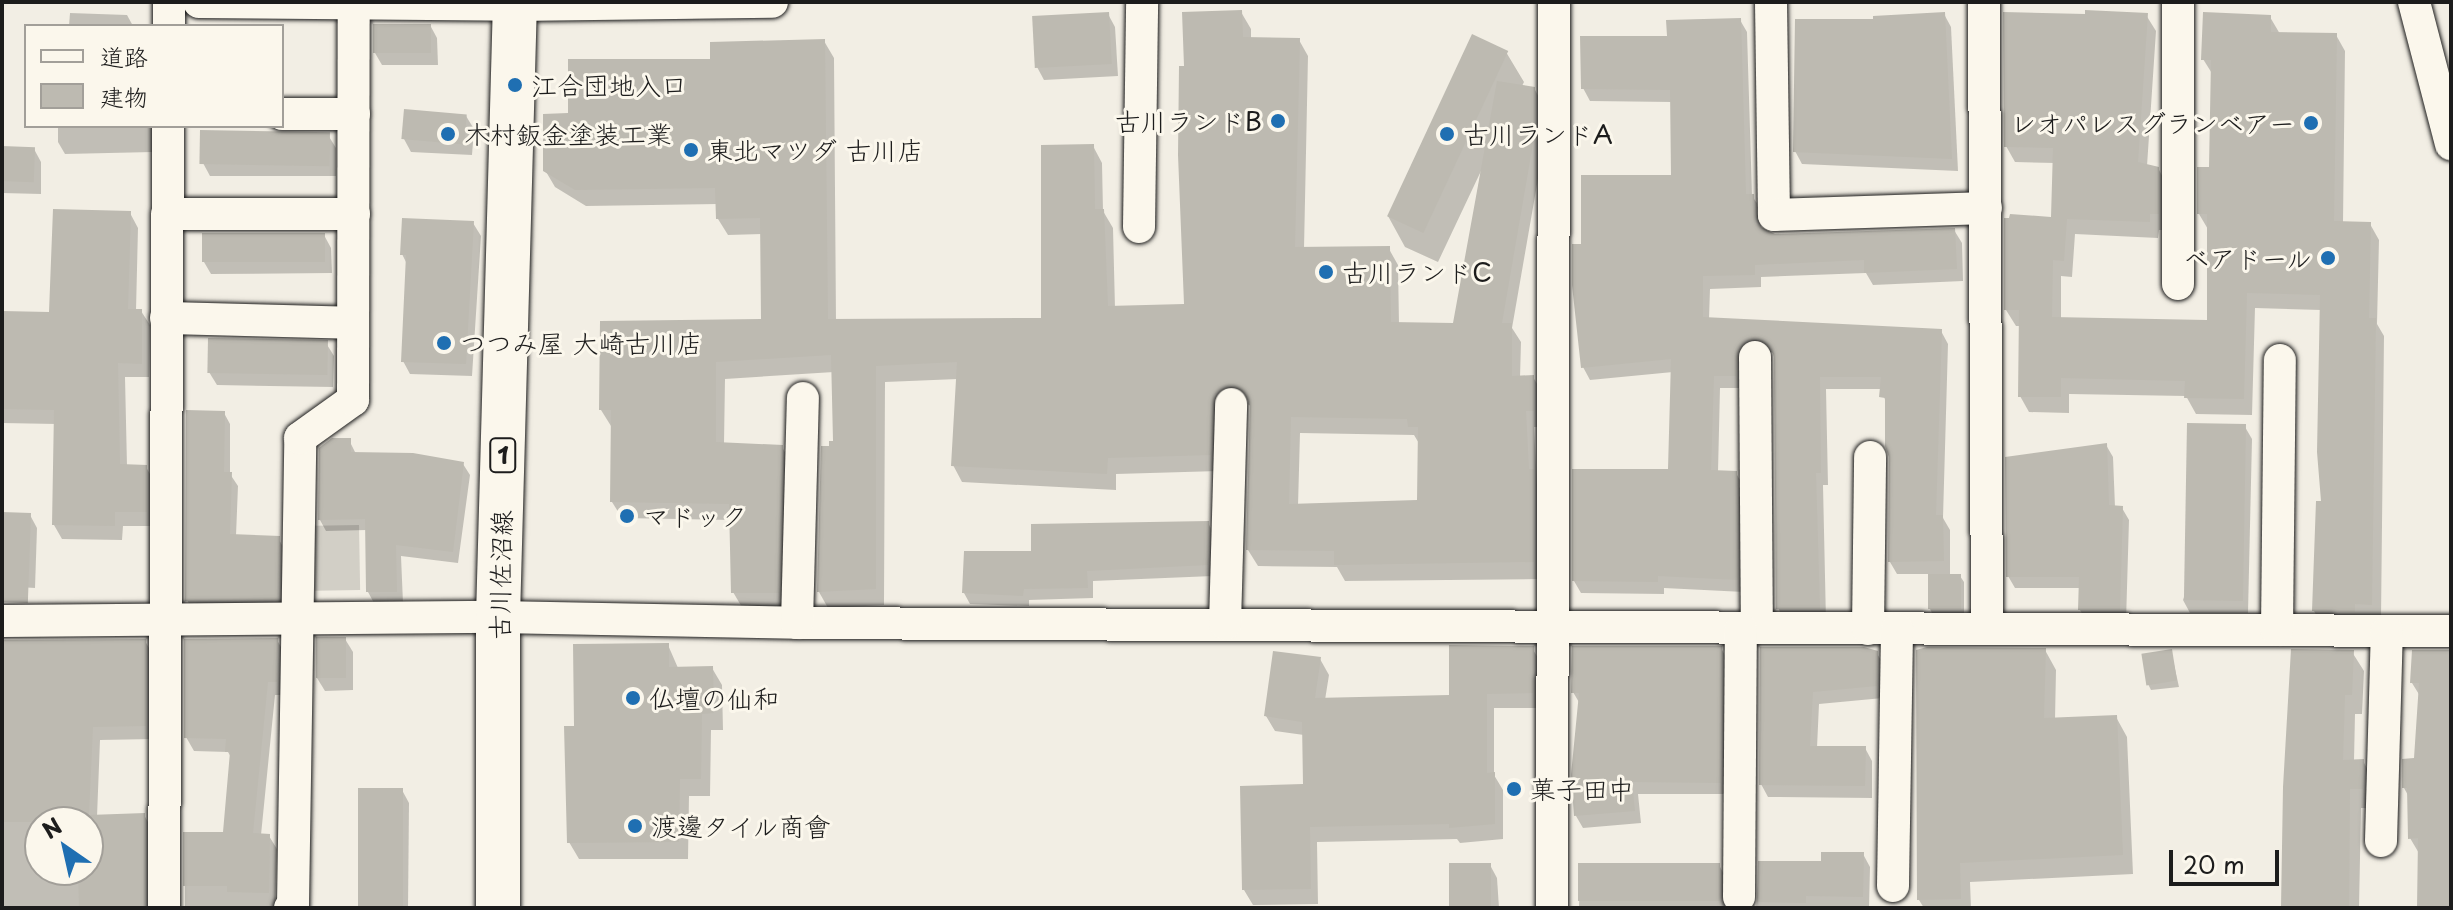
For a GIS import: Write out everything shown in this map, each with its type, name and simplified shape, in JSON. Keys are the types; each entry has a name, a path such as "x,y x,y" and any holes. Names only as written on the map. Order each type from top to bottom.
{"main road":[{"name":"古川佐沼線","path":"498,908 498,617 515,4"}],"street":[{"path":"169,2 169,24"},
{"path":"199,2 772,2"},
{"path":"1139,227 1142,2"},
{"path":"1552,908 1554,2"},
{"path":"1771,2 1774,215 1986,208"},
{"path":"1984,2 1987,629"},
{"path":"2178,2 2178,284"},
{"path":"2414,2 2451,144"},
{"path":"290,908 300,438 353,400 354,4"},
{"path":"284,114 354,114"},
{"path":"164,908 168,128"},
{"path":"167,214 354,214"},
{"path":"166,318 353,323"},
{"path":"1739,897 1755,357"},
{"path":"2277,630 2280,360"},
{"path":"797,623 803,398"},
{"path":"1225,624 1231,404"},
{"path":"1870,457 1882,629 1893,886"},
{"path":"2,621 498,617 797,623 2451,631"},
{"path":"2381,841 2387,631"}],"shaded area":[{"path":"359,525 360,590 315,591 314,526"}],"building":[{"path":"1242,10 1243,37 1300,38 1295,247 1390,246 1391,322 1453,323 1497,81 1535,87 1535,132 1502,323 1512,323 1512,376 1534,375 1534,411 1526,411 1529,469 1534,469 1534,562 1334,565 1334,551 1246,550 1250,405 1247,394 1232,385 1223,387 1214,395 1211,455 1108,458 1107,474 951,466 957,362 876,366 876,589 817,592 821,446 829,446 829,441 833,441 831,355 716,362 716,442 783,445 779,593 731,593 729,504 610,502 611,410 599,410 600,321 761,319 760,218 716,219 715,188 575,190 543,171 543,114 568,113 568,59 710,59 710,42 825,39 828,319 1041,318 1041,145 1094,144 1095,209 1104,209 1108,306 1184,304 1178,155 1179,66 1184,66 1182,12","holes":["1291,417 1407,419 1408,427 1418,427 1417,500 1289,504"]},
{"path":"2085,10 2148,13 2138,162 2159,167 2159,214 2150,214 2150,222 2067,219 2064,261 2053,260 2052,317 2207,320 2207,214 2197,214 2197,167 2209,167 2211,60 2201,60 2203,12 2271,15 2271,32 2337,33 2334,221 2371,222 2369,318 2376,318 2372,605 2355,604 2355,612 2312,611 2316,501 2321,501 2317,452 2320,295 2247,293 2244,399 2184,398 2185,381 2061,378 2061,397 2018,397 2019,310 2004,310 2004,218 2009,218 2010,214 2051,217 2053,148 2004,147 2003,12 2085,14"},
{"path":"1109,12 1112,64 1035,68 1032,16"},
{"path":"1945,12 1952,159 1793,152 1795,19 1873,19 1873,16"},
{"path":"1741,18 1746,194 1754,194 1755,224 1775,234 1955,228 1957,269 1864,273 1864,260 1755,265 1755,275 1703,276 1703,317 1942,329 1936,515 1943,515 1944,561 1888,562 1889,457 1885,446 1885,398 1879,397 1881,377 1820,377 1821,473 1816,473 1820,609 1776,609 1774,357 1771,347 1756,338 1745,341 1738,348 1736,376 1714,376 1711,470 1737,471 1738,580 1658,576 1658,582 1572,581 1572,469 1668,469 1671,359 1581,368 1572,285 1572,244 1581,244 1581,175 1671,175 1670,90 1581,89 1580,36 1667,36 1666,20"},
{"path":"373,24 431,24 431,53 373,53"},
{"name":"古川ランドA","path":"1472,34 1508,51 1423,233 1387,216"},
{"path":"404,109 467,114 464,144 401,139"},
{"path":"200,130 330,132 329,166 199,164"},
{"path":"2,146 35,147 34,182 2,181"},
{"path":"53,209 131,211 128,309 142,309 142,364 118,363 120,464 147,465 147,512 115,512 115,526 52,525 54,410 2,409 2,311 49,312"},
{"path":"402,218 474,221 466,364 401,362 406,255 400,255"},
{"path":"202,233 325,233 325,262 202,262"},
{"path":"208,338 328,340 327,375 207,373"},
{"path":"186,410 225,411 224,472 232,472 230,534 280,536 278,600 185,601"},
{"path":"2187,423 2246,424 2243,601 2184,600"},
{"path":"332,438 351,438 351,452 413,453 464,462 453,552 396,545 397,592 366,592 365,519 318,520 319,448"},
{"path":"2107,443 2109,505 2123,506 2120,610 2078,610 2079,577 2006,577 2005,457"},
{"path":"2,512 31,513 28,603 2,602"},
{"path":"1209,521 1208,565 1087,571 1088,588 1024,589 1023,596 962,593 964,551 1031,551 1031,524"},
{"path":"1928,574 1961,574 1961,609 1928,609"},
{"path":"316,637 346,637 346,678 316,678"},
{"path":"278,638 277,682 268,682 253,833 270,834 269,893 227,892 227,886 183,886 183,832 223,832 230,752 225,752 226,739 184,738 184,639"},
{"path":"146,639 146,726 93,727 89,806 24,806 24,822 2,822 2,640"},
{"path":"669,643 669,667 713,666 714,713 702,714 701,779 680,779 679,842 567,843 564,726 574,726 573,644"},
{"path":"1449,645 1534,646 1533,693 1487,694 1487,773 1495,772 1495,824 1449,828 1449,824 1310,827 1311,889 1242,890 1240,786 1303,784 1302,722 1264,716 1273,651 1321,657 1315,698 1449,695"},
{"path":"1572,646 1722,646 1721,783 1632,782 1635,811 1574,816 1571,775 1579,693 1571,693"},
{"path":"1760,647 1864,647 1878,651 1877,686 1813,692 1810,746 1866,746 1865,786 1759,785"},
{"path":"1927,647 2046,648 2044,718 2117,715 2123,855 1960,863 1961,899 1917,900 1916,650"},
{"path":"2172,649 2177,681 2146,685 2141,654"},
{"path":"2291,649 2354,650 2352,695 2345,695 2343,760 2364,759 2363,789 2350,789 2349,906 2281,907 2283,787"},
{"path":"2412,650 2451,650 2451,908 2417,908 2418,838 2408,839 2407,788 2402,788 2402,759 2414,758 2419,683 2410,683"},
{"path":"358,788 403,788 403,908 358,908"},
{"path":"145,813 145,908 79,908 78,886 104,886 104,814"},
{"path":"1821,852 1864,852 1863,897 1806,896 1806,903 1757,902 1758,861 1821,861"},
{"path":"1449,863 1491,863 1491,908 1449,908"},
{"path":"1578,863 1720,863 1720,901 1578,901"}],"place":[{"name":"江合団地入口","path":"515,85"},
{"name":"古川ランドB","path":"1278,121"},
{"name":"レオパレスグランベアー","path":"2311,123"},
{"name":"木村鈑金塗装工業","path":"448,134"},
{"name":"古川ランドA","path":"1447,134"},
{"name":"東北マツダ 古川店","path":"691,150"},
{"name":"ベアドール","path":"2328,258"},
{"name":"古川ランドC","path":"1326,272"},
{"name":"つつみ屋 大崎古川店","path":"444,343"},
{"name":"マドック","path":"627,516"},
{"name":"仏壇の仙和","path":"633,698"},
{"name":"菓子田中","path":"1514,789"},
{"name":"渡邊タイル商會","path":"635,826"}]}
